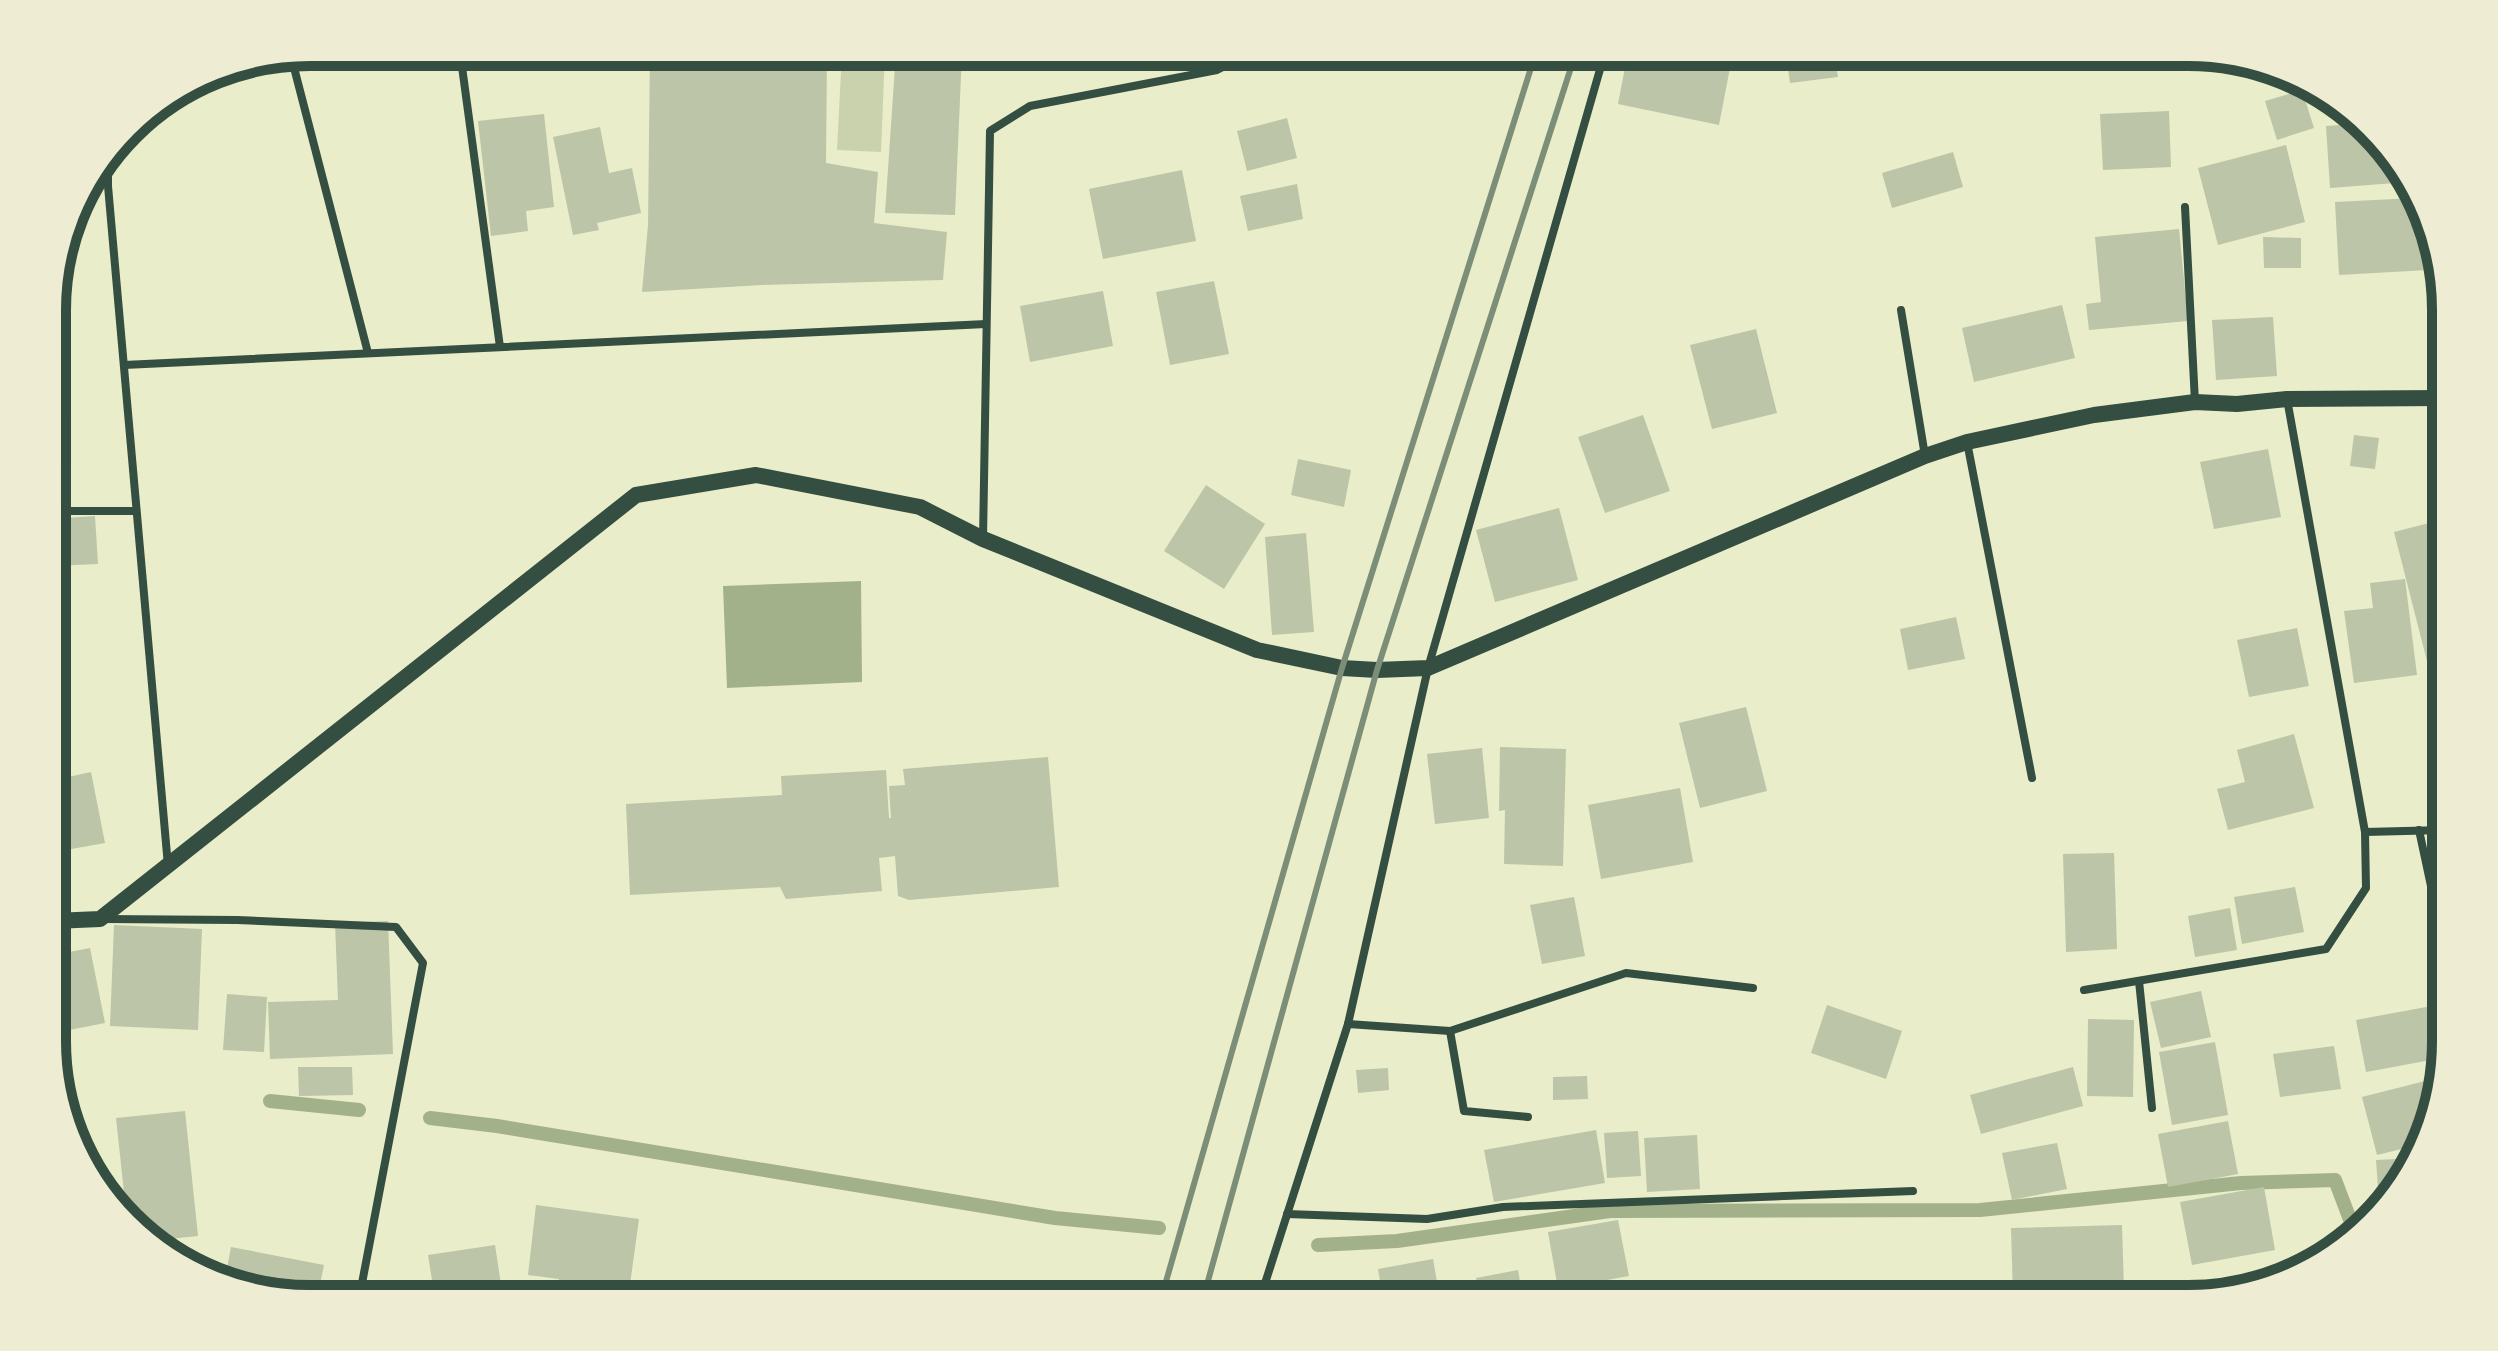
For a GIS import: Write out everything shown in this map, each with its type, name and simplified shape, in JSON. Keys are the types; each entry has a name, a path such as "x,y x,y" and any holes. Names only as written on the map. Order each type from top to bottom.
{"main road":[{"path":"66,920 100,919 636,495 756,475 920,507 983,539 1257,650 1342,668 1428,668 1925,456 1967,442 2094,415 2195,402 2237,404 2287,399 2432,398"}],"street":[{"path":"462,66 500,347"},
{"path":"983,539 990,131 1030,106 1225,66"},
{"path":"1265,1284 1348,1024 1428,668 1601,66"},
{"path":"294,67 368,353"},
{"path":"109,172 168,866"},
{"path":"2185,207 2195,402"},
{"path":"1901,310 1925,456"},
{"path":"124,365 986,324"},
{"path":"2084,990 2326,949 2366,888 2365,832 2287,399"},
{"path":"1967,442 2032,778"},
{"path":"67,511 136,511"},
{"path":"2419,830 2432,891"},
{"path":"2365,832 2432,830"},
{"path":"100,919 237,920 396,927 423,963 362,1285"},
{"path":"1348,1024 1450,1031 1626,973 1753,988"},
{"path":"2139,981 2152,1108"},
{"path":"1450,1031 1464,1111 1528,1117"},
{"path":"1287,1214 1427,1219 1503,1207 1913,1191"}],"shaded area":[{"path":"841,66 884,66 881,152 837,150"},
{"path":"861,581 862,682 727,688 723,586"}],"building":[{"path":"650,66 827,66 826,163 878,172 874,223 947,232 943,280 642,292 648,225"},
{"path":"895,66 961,66 955,215 885,213"},
{"path":"1625,66 1730,66 1719,125 1618,104"},
{"path":"1788,66 1836,66 1838,77 1790,83"},
{"path":"2297,92 2304,95 2314,128 2277,140 2265,101"},
{"path":"2169,111 2171,167 2103,170 2100,114"},
{"path":"544,114 554,207 526,211 528,231 491,236 478,121"},
{"path":"1287,118 1297,158 1247,171 1237,131"},
{"path":"2347,125 2382,161 2396,183 2330,188 2326,126"},
{"path":"600,127 609,173 632,168 641,213 597,223 599,230 573,235 553,137"},
{"path":"2286,145 2305,222 2218,245 2198,168"},
{"path":"1953,152 1963,187 1892,208 1882,173"},
{"path":"1182,170 1196,241 1103,259 1089,189"},
{"path":"1297,184 1303,219 1248,231 1240,196"},
{"path":"2404,199 2424,247 2428,270 2339,275 2335,202"},
{"path":"2179,229 2188,321 2089,330 2086,304 2101,302 2095,237"},
{"path":"2263,237 2301,238 2301,268 2264,268"},
{"path":"1214,281 1229,354 1170,365 1156,292"},
{"path":"1103,291 1113,346 1030,362 1020,306"},
{"path":"2062,305 2075,358 1974,382 1962,328"},
{"path":"2273,317 2277,376 2216,380 2212,320"},
{"path":"1756,329 1777,413 1712,429 1690,345"},
{"path":"1643,415 1670,491 1605,513 1578,437"},
{"path":"2354,435 2379,438 2375,469 2350,466"},
{"path":"2268,449 2281,517 2214,529 2200,462"},
{"path":"1298,459 1351,470 1344,507 1291,495"},
{"path":"1206,485 1265,524 1224,589 1164,551"},
{"path":"1559,508 1578,580 1495,602 1476,530"},
{"path":"95,516 98,564 67,565 67,518"},
{"path":"2432,522 2432,664 2428,665 2394,532"},
{"path":"1306,533 1314,632 1272,635 1265,537"},
{"path":"2405,579 2417,675 2354,683 2344,611 2373,608 2370,583"},
{"path":"1956,617 1965,659 1908,670 1900,629"},
{"path":"2297,628 2309,686 2249,697 2237,640"},
{"path":"1746,707 1767,791 1700,808 1679,723"},
{"path":"2294,734 2314,808 2228,830 2217,789 2245,782 2237,750"},
{"path":"1500,747 1566,749 1563,866 1504,864 1505,810 1499,811"},
{"path":"1482,748 1489,818 1435,824 1427,754"},
{"path":"1048,757 1059,887 909,900 898,896 895,856 879,858 882,891 786,899 780,887 630,895 626,804 782,795 781,776 886,770 891,818 889,786 905,785 903,769"},
{"path":"91,772 105,843 66,850 66,777"},
{"path":"1680,788 1693,862 1601,879 1588,805"},
{"path":"2114,853 2117,949 2066,952 2063,854"},
{"path":"2295,887 2304,932 2242,944 2234,897"},
{"path":"1574,897 1585,956 1542,964 1530,905"},
{"path":"2230,908 2237,950 2195,957 2188,916"},
{"path":"388,921 393,1054 270,1059 268,1002 338,1000 335,923"},
{"path":"114,925 202,929 198,1030 110,1026"},
{"path":"90,948 105,1023 66,1031 66,953"},
{"path":"2201,991 2211,1037 2161,1048 2150,1002"},
{"path":"227,994 267,997 264,1052 223,1050"},
{"path":"1827,1005 1902,1031 1886,1079 1811,1053"},
{"path":"2432,1006 2431,1060 2366,1072 2356,1020"},
{"path":"2088,1019 2134,1020 2133,1097 2087,1096"},
{"path":"2215,1042 2228,1115 2172,1125 2159,1052"},
{"path":"2334,1046 2341,1089 2280,1097 2273,1054"},
{"path":"298,1067 352,1067 353,1095 299,1096"},
{"path":"2073,1067 2083,1106 1981,1134 1970,1095"},
{"path":"1388,1068 1389,1090 1358,1093 1356,1070"},
{"path":"1587,1076 1588,1099 1553,1100 1553,1077"},
{"path":"2429,1080 2419,1120 2408,1148 2377,1155 2362,1097"},
{"path":"185,1111 198,1236 168,1239 125,1199 116,1118"},
{"path":"2228,1121 2238,1174 2168,1187 2158,1134"},
{"path":"1596,1130 1605,1183 1494,1202 1484,1150"},
{"path":"1638,1131 1641,1176 1607,1178 1604,1133"},
{"path":"1697,1135 1700,1189 1647,1192 1644,1138"},
{"path":"2057,1143 2067,1189 2012,1200 2002,1153"},
{"path":"2401,1159 2378,1193 2376,1160"},
{"path":"2264,1187 2275,1250 2192,1265 2180,1202"},
{"path":"536,1205 639,1219 630,1285 558,1285 559,1279 528,1275"},
{"path":"1618,1220 1629,1276 1584,1284 1557,1284 1548,1232"},
{"path":"2122,1225 2124,1284 2013,1284 2011,1228"},
{"path":"495,1245 501,1285 433,1285 428,1255"},
{"path":"231,1247 324,1265 320,1285 278,1283 227,1270"},
{"path":"1433,1259 1437,1284 1381,1284 1378,1269"},
{"path":"1518,1270 1520,1284 1477,1284 1476,1278"}],"waterway":[{"path":"270,1101 359,1110"},
{"path":"430,1118 497,1126 1055,1218 1159,1228"},
{"path":"1318,1245 1397,1241 1610,1211 1980,1210 2241,1183 2335,1180 2351,1222"}],"railway":[{"path":"1165,1285 1342,668 1532,66"},
{"path":"1207,1285 1377,670 1571,66"}]}
